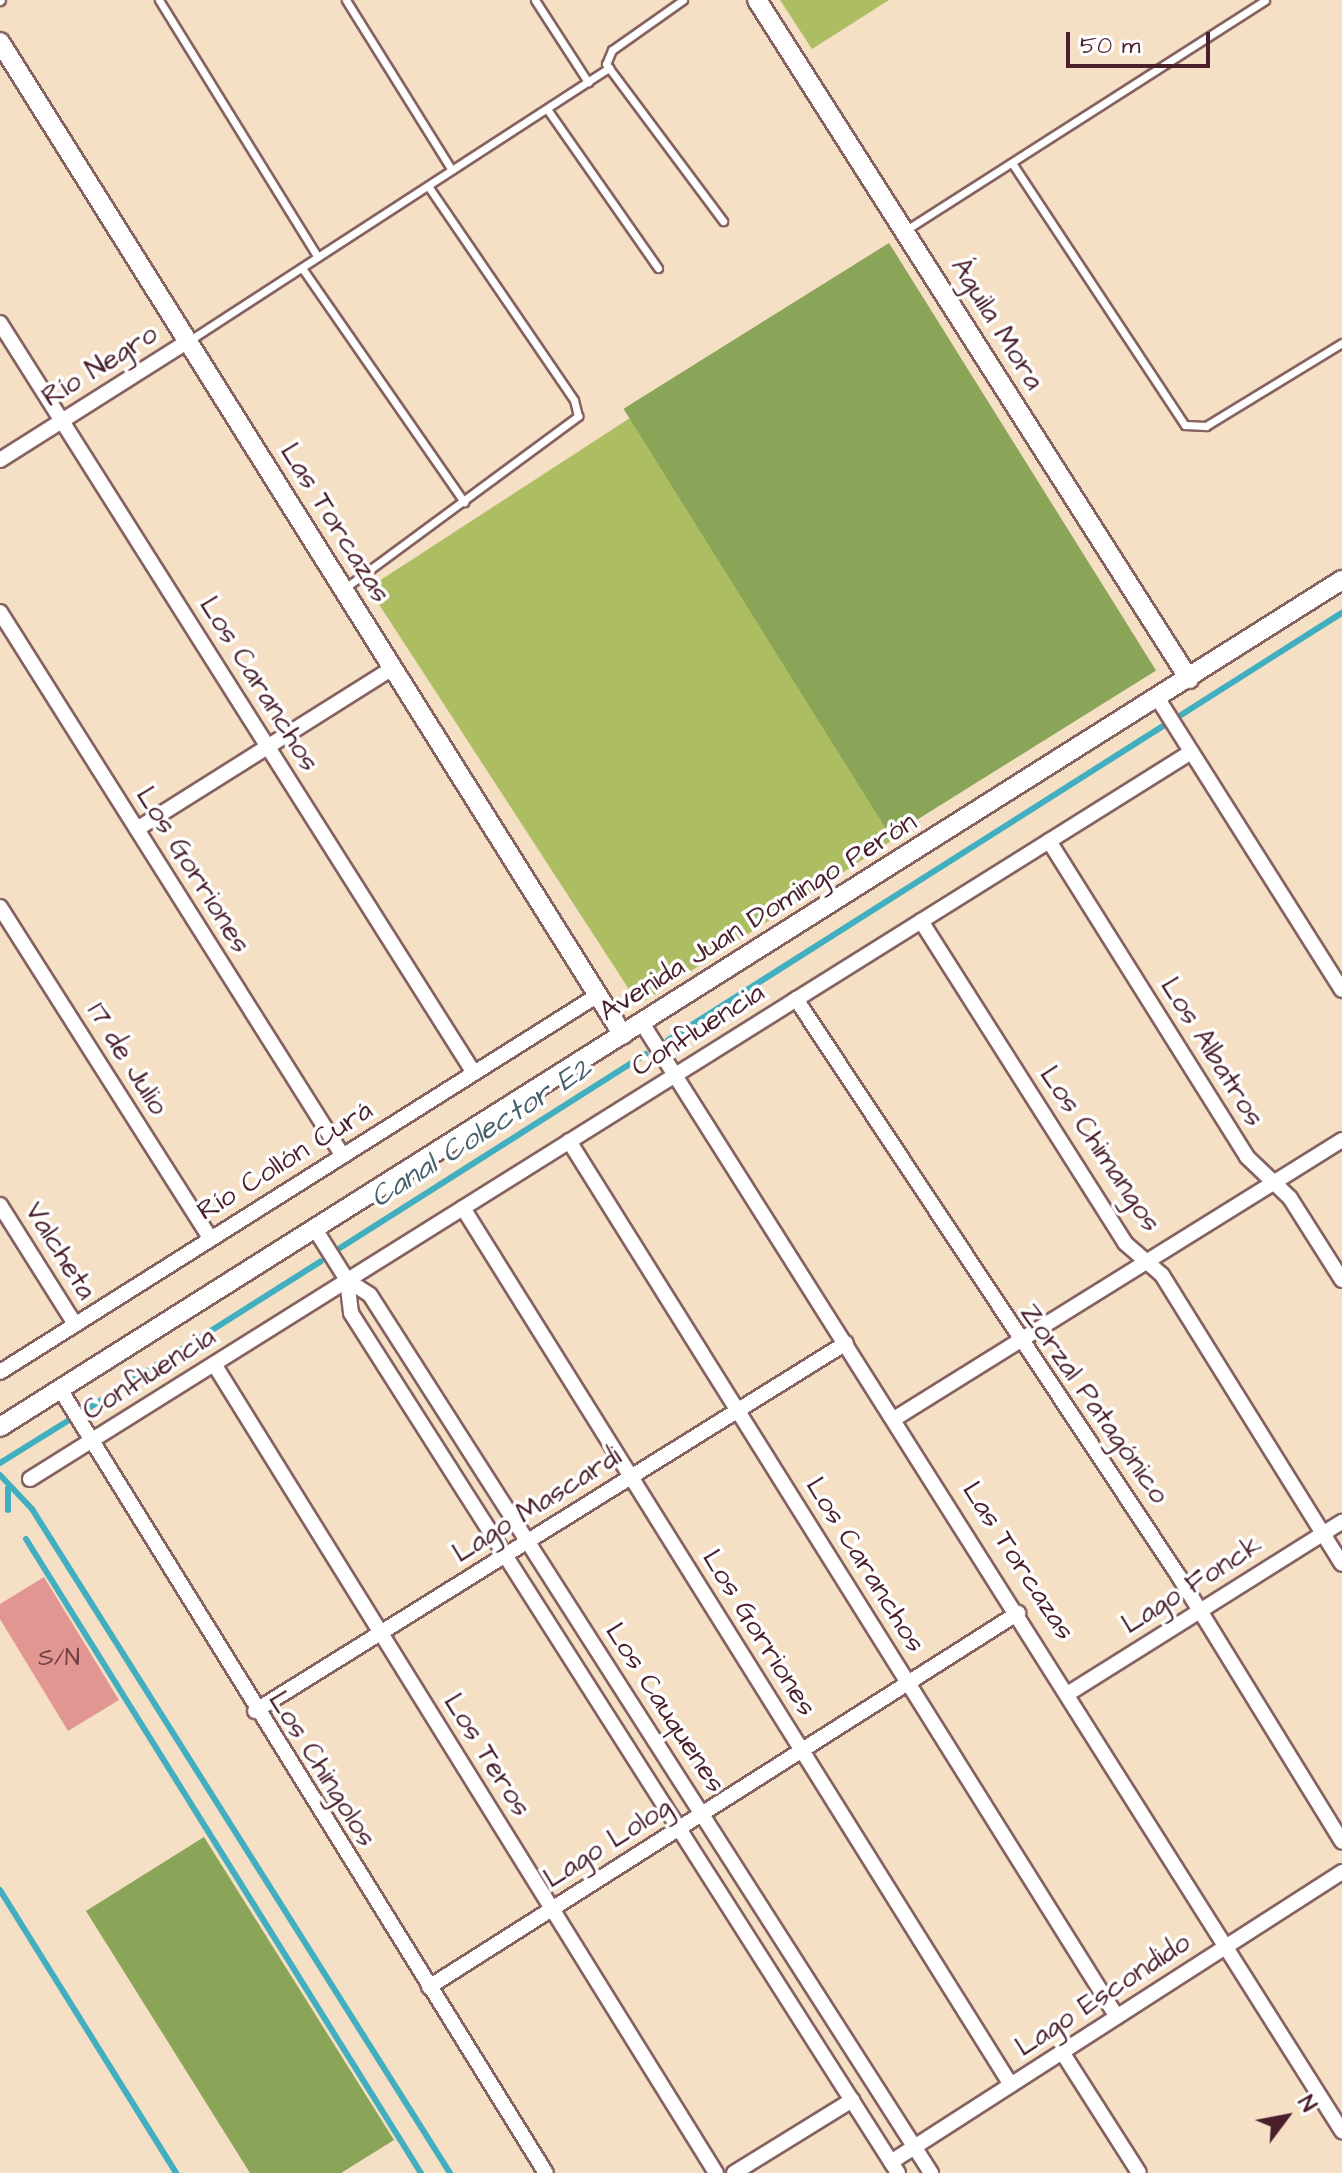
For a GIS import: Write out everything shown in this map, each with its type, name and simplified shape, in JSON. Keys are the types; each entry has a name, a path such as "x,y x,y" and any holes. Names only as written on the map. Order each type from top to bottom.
{"street":[{"name":"Águila Mora","path":"757,0 1189,679"},
{"name":"Las Torcazas","path":"0,42 623,1035"},
{"name":"Los Caranchos","path":"0,323 474,1073"},
{"name":"Río Negro","path":"0,460 188,341"},
{"name":"Avenida Juan Domingo Perón","path":"0,1427 1158,699 1342,580"},
{"name":"Los Gorriones","path":"0,612 343,1156"},
{"path":"137,829 393,668"},
{"path":"1158,699 1342,990"},
{"name":"Confluencia","path":"30,1479 1191,752"},
{"name":"Los Albatros","path":"1049,841 1247,1157 1294,1204 1342,1280"},
{"name":"17 de Julio","path":"2,913 211,1239"},
{"name":"Los Chimangos","path":"921,921 1125,1243 1148,1261 1342,1564"},
{"name":"Río Collón Curá","path":"0,1372 598,995"},
{"name":"Zorzal Patagónico","path":"796,999 1200,1611 1342,1842"},
{"name":"Las Torcazas","path":"642,1023 1229,1944 1342,2131"},
{"path":"894,1419 1342,1140"},
{"name":"Los Caranchos","path":"569,1141 1117,2017"},
{"name":"Valcheta","path":"0,1205 75,1324"},
{"name":"Los Gorriones","path":"463,1208 1011,2085"},
{"name":"Los Cauquenes","path":"315,1229 347,1280 370,1295 931,2173"},
{"name":"Los Cauquenes","path":"347,1280 351,1313 895,2168"},
{"name":"Lago Mascardi","path":"255,1711 846,1343"},
{"name":"Los Teros","path":"214,1364 716,2173"},
{"name":"Los Chingolos","path":"60,1389 255,1711 546,2173"},
{"name":"Lago Fonck","path":"1069,1693 1342,1522"},
{"name":"Lago Lolog","path":"429,1987 1018,1613"},
{"name":"Lago Escondido","path":"895,2168 914,2147 1342,1872"},
{"path":"1062,2052 1139,2173"},
{"path":"734,2173 852,2100"}],"lane":[{"path":"159,0 318,257"},
{"path":"346,0 452,170"},
{"path":"535,0 588,82"},
{"path":"683,0 608,53 609,68 723,221"},
{"path":"905,231 1265,0"},
{"path":"188,341 609,68"},
{"path":"547,109 658,268"},
{"path":"1012,163 1185,425 1206,426 1342,343"},
{"path":"343,589 572,425 578,411 428,186"},
{"path":"302,268 464,502"}],"green space":[{"path":"780,0 889,0 812,49"},
{"path":"889,243 1156,670 891,836 624,409"},
{"path":"630,418 901,835 639,1005 368,588"},
{"path":"204,1837 394,2140 341,2173 250,2173 86,1911"}],"building":[{"path":"44,1577 119,1700 68,1731 0,1619 0,1604"}],"waterway":[{"path":"1181,715 1342,613"},
{"path":"668,1040 1163,726"},
{"name":"Canal Colector E2","path":"340,1248 646,1054"},
{"name":"Canal Colector E2","path":"84,1411 321,1261"},
{"name":"Canal Colector E2","path":"0,1463 69,1420"},
{"path":"0,1475 32,1509 450,2173"},
{"path":"8,1488 8,1510"},
{"path":"26,1539 421,2173"},
{"path":"0,1890 176,2173"}]}
